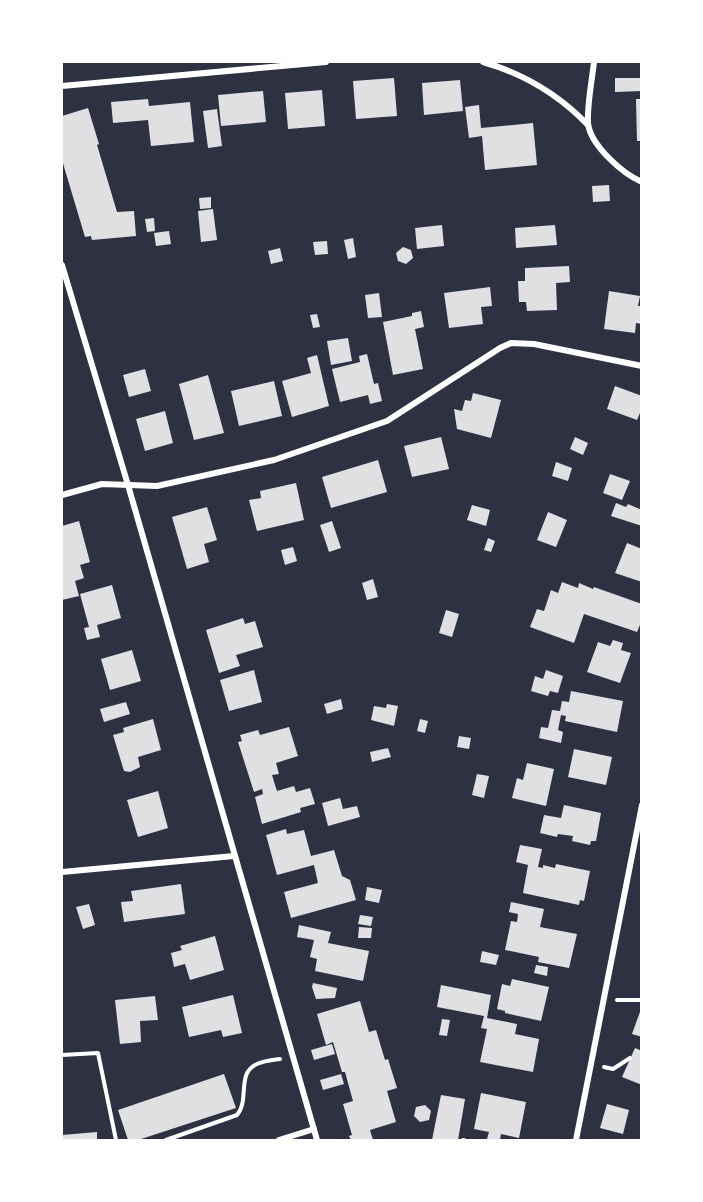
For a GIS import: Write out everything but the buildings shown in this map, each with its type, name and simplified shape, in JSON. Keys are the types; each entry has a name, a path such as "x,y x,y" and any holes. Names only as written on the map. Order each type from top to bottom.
{"street":[{"path":"62,86 326,62"},
{"path":"483,62 498,66 540,85 567,104 588,125 597,142 613,162 628,175 642,182"},
{"path":"588,125 594,62"},
{"path":"62,265 128,485 317,1140"},
{"path":"62,495 102,484 157,486 274,460 387,421 511,343 534,344 642,366"},
{"path":"576,1140 642,805"},
{"path":"62,872 234,856"},
{"path":"279,1140 314,1129"}],"path":[{"path":"604,999 642,1000"},
{"path":"62,1055 98,1053 116,1140"},
{"path":"166,1140 237,1115 242,1109 247,1073 255,1065 292,1055"},
{"path":"613,1069 630,1058"}]}
